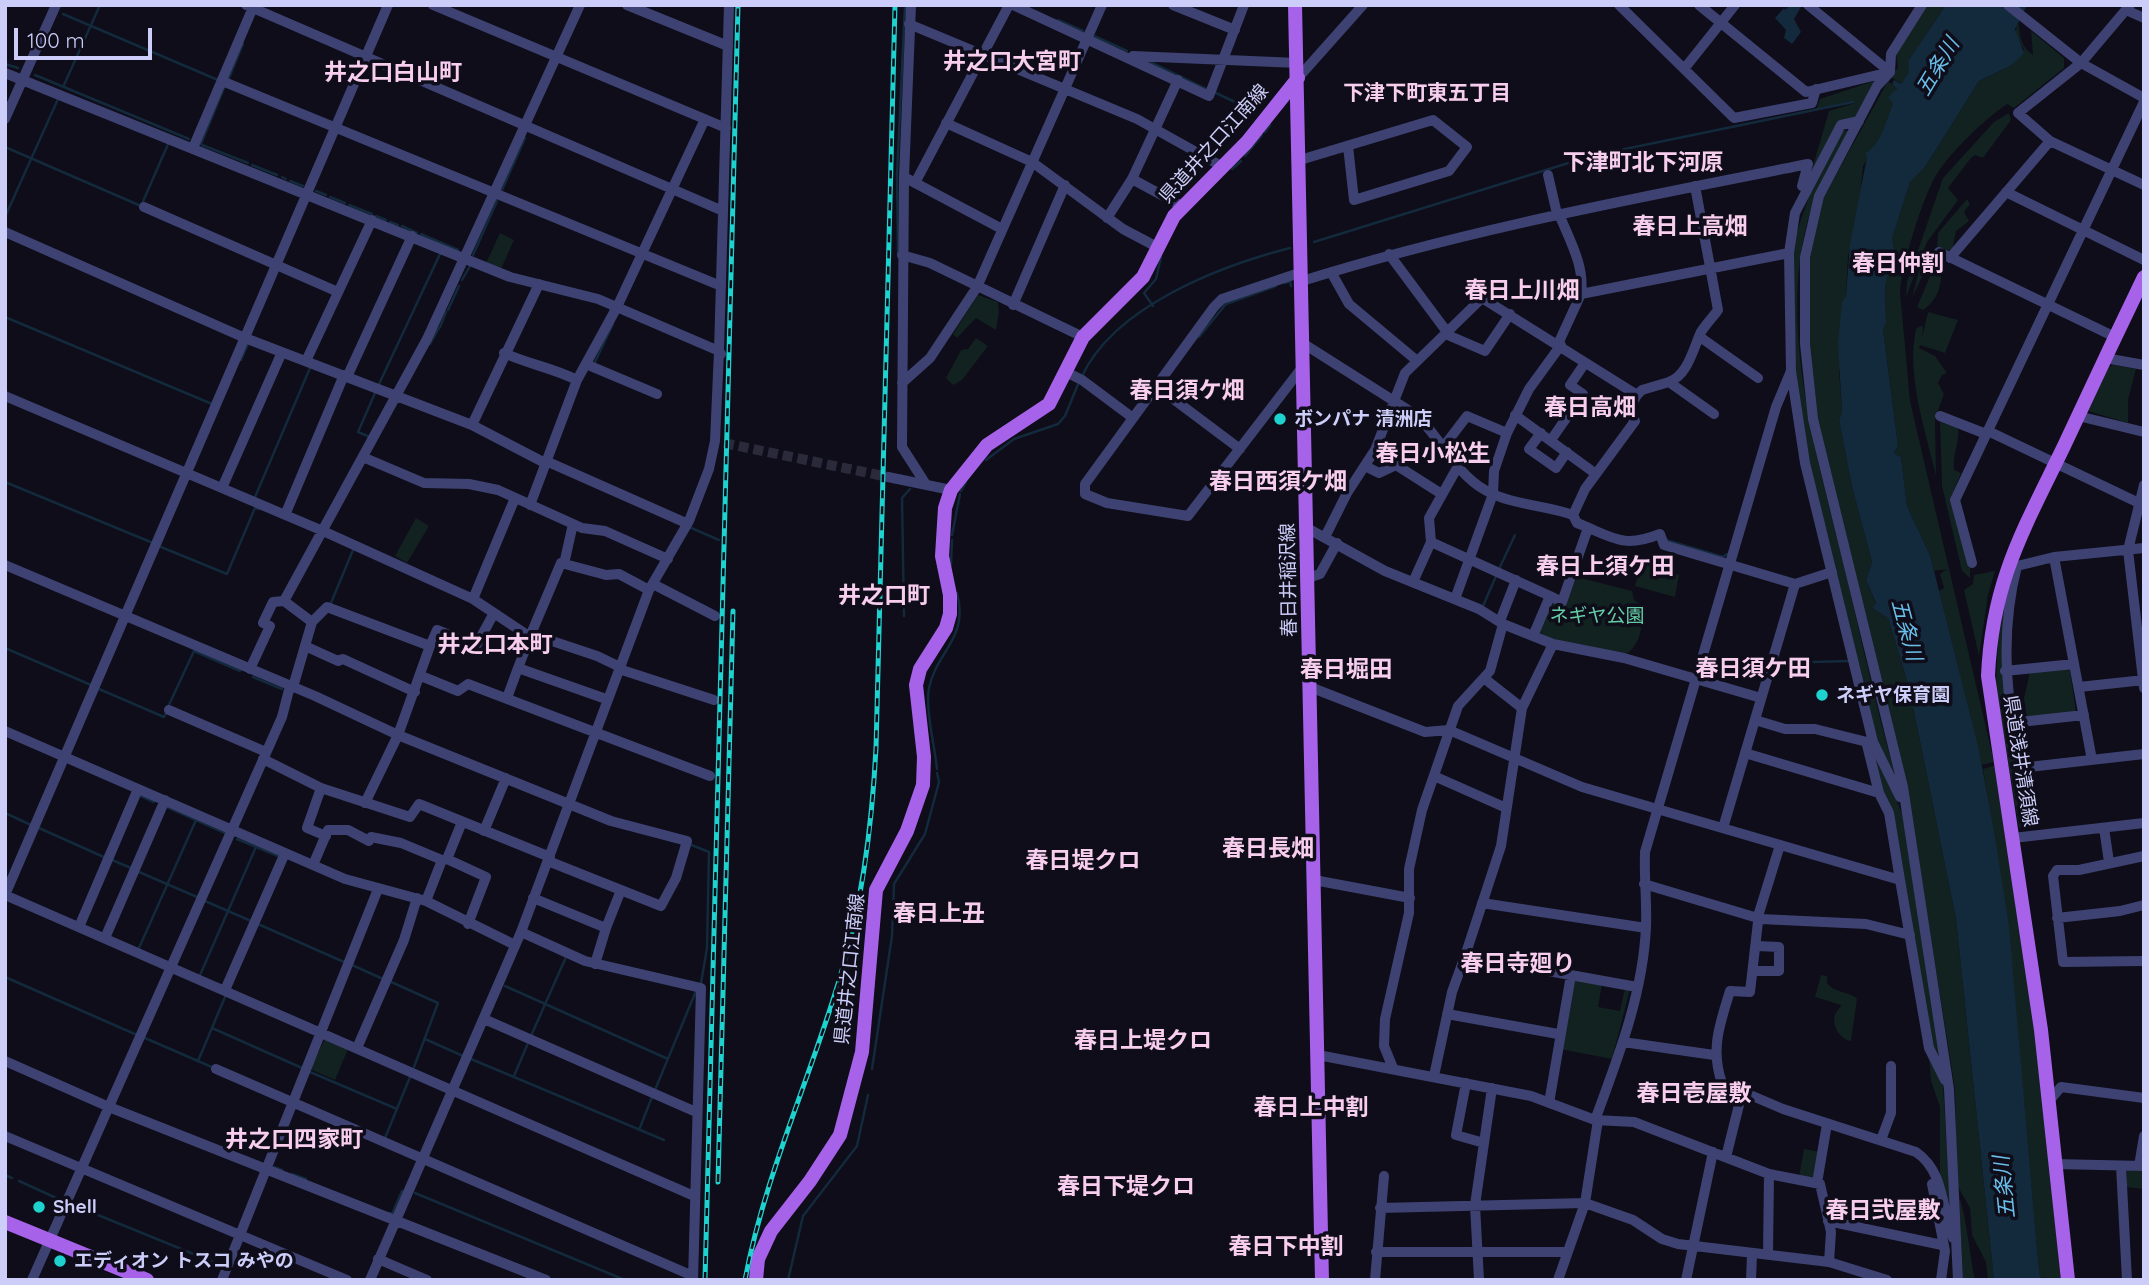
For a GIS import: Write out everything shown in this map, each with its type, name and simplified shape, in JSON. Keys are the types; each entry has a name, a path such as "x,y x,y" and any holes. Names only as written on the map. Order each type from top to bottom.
{"main road":[{"name":"春日井稲沢線","path":"1296,5 1321,1280"},
{"name":"県道井之口江南線","path":"755,1280 758,1259 771,1231 810,1181 840,1135 862,1052 876,890 907,831 923,785 924,758 915,696 918,677 946,628 950,614 950,595 942,556 945,508 951,489 987,445 1049,404 1083,337 1138,284 1167,226 1182,206 1247,142 1298,70"},
{"name":"県道浅井清須線","path":"2068,1280 2046,1075 1988,676 1993,615 2012,565 2055,463 2115,337 2139,299 2144,277"},
{"path":"5,1222 147,1280"}],"street":[{"path":"5,119 56,5"},
{"path":"388,5 5,895 694,1196"},
{"path":"433,5 726,128"},
{"path":"284,601 365,458 466,258 580,5"},
{"path":"627,5 727,46"},
{"path":"370,1280 521,932 570,804 606,699 651,587 688,522 704,486 715,441 729,5"},
{"path":"911,5 909,180 902,255 902,447 925,483"},
{"path":"909,180 946,123 1011,5 1128,56 1209,96 1244,5"},
{"path":"902,383 930,358 977,287 1102,5"},
{"path":"1173,5 1235,30"},
{"path":"1128,56 1224,60 1298,70 1363,5"},
{"path":"1619,5 1734,118 1812,103 1816,89"},
{"path":"1699,5 1805,92 1890,72"},
{"path":"1684,69 1735,5"},
{"path":"1808,5 1890,72"},
{"path":"1907,5 1919,9 1891,54 1890,72 1877,86 1819,196 1805,257 1805,344 1812,419 1906,806 1949,1089 1958,1280"},
{"path":"1972,563 1955,500 2144,100 2081,63 2008,5"},
{"path":"193,148 251,6 723,211"},
{"path":"2144,18 2128,7 2081,63 2018,113 2050,141 2144,185"},
{"path":"909,24 1156,129 1223,167"},
{"path":"5,73 510,277 598,299 719,351 723,361 722,443 709,487 695,516 688,522"},
{"path":"1107,218 1132,179 1178,80"},
{"path":"222,81 721,286"},
{"path":"530,505 578,380 617,307 705,119"},
{"path":"1300,160 1433,120 1466,147 1449,171 1354,200 1348,146"},
{"path":"1796,213 1842,125 1859,121"},
{"path":"946,123 1032,162 1107,218 1157,247"},
{"path":"1950,258 2050,141"},
{"path":"1304,365 1188,516 1107,503 1084,494 1084,484 1223,299 1302,276 1331,272 1390,254 1558,214 1808,164 1788,253 1791,372 1805,463 1832,572 1879,793 1889,813 1929,1048 1949,1089"},
{"path":"1455,599 1493,494 1494,471 1507,433 1529,389 1560,345 1581,294 1583,283 1578,262 1558,214 1548,175"},
{"path":"1132,179 1182,206"},
{"path":"909,180 1002,229"},
{"path":"1013,305 1065,185"},
{"path":"1573,515 1584,489 1635,421 1628,411 1637,395 1642,390 1676,379 1718,310 1695,186"},
{"path":"2006,192 2144,260"},
{"path":"144,207 338,292"},
{"path":"306,361 372,220"},
{"path":"5,232 245,338 472,425 546,462 688,522"},
{"path":"285,515 412,236"},
{"path":"1939,252 2115,337"},
{"path":"1581,294 1788,253"},
{"path":"1390,254 1447,333 1485,351 1510,314"},
{"path":"902,255 930,263 1083,337"},
{"path":"1331,272 1349,304 1416,360"},
{"path":"472,425 504,352 539,284"},
{"path":"1325,537 1375,450 1405,373 1482,298 1637,395"},
{"path":"1700,337 1758,378"},
{"path":"1304,344 1416,415 1444,446 1457,467 1493,494 1573,515 1577,523 1624,542 1638,543 1660,534 1664,545 1796,584 1832,572"},
{"path":"222,488 282,352"},
{"path":"504,352 530,365 541,366 578,380"},
{"path":"2105,358 2144,365"},
{"path":"1551,440 1583,394 1570,385 1585,363"},
{"path":"588,365 657,394"},
{"path":"1066,372 1082,380 1133,418"},
{"path":"1558,1280 1585,1203 1597,1120 1623,1042 1637,987 1646,928 1645,852 1776,407 1791,372"},
{"path":"1669,382 1714,414"},
{"path":"1156,386 1240,449"},
{"path":"5,396 323,531 473,599 531,636 597,656 620,668 714,700"},
{"path":"1516,415 1596,474"},
{"path":"1444,446 1467,416 1507,433"},
{"path":"1940,416 1987,433 2139,503"},
{"path":"2078,416 2144,432"},
{"path":"1541,433 1529,449 1556,468 1567,452"},
{"path":"365,458 424,483 469,484 515,498 592,531 605,531 668,559"},
{"path":"1365,466 1379,473 1396,465 1440,494"},
{"path":"1413,582 1431,542 1429,518 1457,467"},
{"path":"888,477 951,489"},
{"path":"2144,485 2128,550 2139,606 2144,688"},
{"path":"473,599 515,498"},
{"path":"564,564 573,524"},
{"path":"1307,528 1385,571 1455,599 1553,644 1624,658 1762,698"},
{"path":"1431,542 1562,601 1588,528"},
{"path":"1308,578 1320,574 1338,543"},
{"path":"2029,822 2011,723 2005,671 2006,619 2012,565 2144,548"},
{"path":"2054,558 2092,760"},
{"path":"506,698 561,563 606,575 619,574 715,616"},
{"path":"5,565 398,735 611,821 687,841 676,878 661,906 419,804 410,817 321,788 265,756 169,710"},
{"path":"1392,1068 1384,1046 1385,1019 1410,898 1409,869 1448,730 1458,706 1469,691 1485,679 1516,580"},
{"path":"1723,828 1796,584"},
{"path":"1533,636 1550,596"},
{"path":"250,669 270,626 263,623 272,602 284,601 312,622"},
{"path":"32,1280 282,717 312,622 327,607 430,646"},
{"path":"365,803 398,735 437,630 476,646 494,613"},
{"path":"1434,1076 1447,1014 1500,846 1504,807 1522,708 1553,644"},
{"path":"305,646 338,661 343,659 415,692"},
{"path":"2005,671 2074,664"},
{"path":"518,668 606,699"},
{"path":"421,676 458,691 468,684 710,776"},
{"path":"1485,679 1522,708"},
{"path":"2079,687 2143,680"},
{"path":"1310,687 1425,732 1448,730 1582,787 1900,880"},
{"path":"2011,723 2084,715"},
{"path":"1755,720 1785,729 1815,729 1870,743 1906,806"},
{"path":"5,731 313,865 378,889 421,899 515,946"},
{"path":"1745,753 1879,793"},
{"path":"2020,768 2144,754"},
{"path":"1434,776 1504,807"},
{"path":"484,831 506,778"},
{"path":"321,788 307,828 326,836"},
{"path":"79,927 138,789"},
{"path":"105,938 165,800"},
{"path":"357,1048 421,899 463,822"},
{"path":"2013,838 2144,823"},
{"path":"2104,828 2109,862"},
{"path":"313,865 328,830 348,830 369,841 371,837 401,843 486,877 468,924"},
{"path":"1780,845 1759,913 1761,919 1749,992 1730,990 1714,1055 1722,1083 1827,1124 1916,1152 1925,1159 1937,1176 1956,1248"},
{"path":"225,990 285,853"},
{"path":"2144,856 2079,870 2057,870 2053,876 2063,962 2144,961"},
{"path":"1314,880 1410,898"},
{"path":"1644,884 1761,919 1866,924 1910,935"},
{"path":"222,1280 378,889"},
{"path":"596,964 621,890"},
{"path":"533,898 606,928"},
{"path":"1482,903 1646,928"},
{"path":"2057,918 2120,911 2144,905"},
{"path":"216,1069 693,1278 701,988 596,964 521,932"},
{"path":"1753,971 1779,971 1779,947 1757,946"},
{"path":"1465,956 1637,987"},
{"path":"1549,1103 1558,1034 1570,975"},
{"path":"1447,1014 1558,1034"},
{"path":"484,1019 696,1112"},
{"path":"1623,1042 1714,1055"},
{"path":"1318,1055 1492,1088 1549,1103 1597,1120 1652,1126 1769,1174 1817,1184"},
{"path":"5,1061 108,1107 395,1218 518,1275 547,1280"},
{"path":"1881,1140 1891,1113 1891,1066"},
{"path":"2046,1075 2061,1087 2144,1098"},
{"path":"1466,1083 1456,1135 1484,1143"},
{"path":"2049,1101 2061,1087"},
{"path":"1479,1280 1475,1205 1492,1088"},
{"path":"1726,1157 1742,1093"},
{"path":"1827,1124 1817,1184 1828,1221 1829,1262"},
{"path":"5,1136 346,1280"},
{"path":"2055,1164 2141,1166 2144,1136"},
{"path":"1686,1280 1690,1247 1713,1152"},
{"path":"2122,1166 2127,1280"},
{"path":"1768,1255 1769,1174"},
{"path":"1376,1280 1376,1252 1384,1176"},
{"path":"1937,1176 1932,1183 1945,1251 1941,1280"},
{"path":"1380,1208 1585,1203 1633,1220 1662,1239 1690,1247 1829,1262 1887,1280"},
{"path":"1828,1221 1942,1245"},
{"path":"1376,1252 1566,1252"},
{"path":"1751,1280 1752,1254"},
{"path":"378,1259 428,1280"}],"green space":[{"path":"1928,5 1946,5 1908,61 1910,73 1901,84 1891,77 1898,67 1896,53"},
{"path":"2018,20 2021,39 2028,51 2033,55 2031,31 2064,58 2064,68 2014,108 2007,104 1998,111 1968,138 1941,168 1919,217 1900,291 1910,401 1994,762 1982,765 1939,591 1944,588 1940,574 1947,569 1934,571 1930,555 1907,506 1901,457 1894,453 1898,446 1883,329 1886,323 1885,286 1892,239 1910,182 1925,167 1979,81 2012,65 2024,49 2015,35"},
{"path":"1874,81 1858,116 1840,122 1810,176 1829,111 1855,103 1816,110 1820,99"},
{"path":"1888,81 1897,89 1892,96 1893,104 1887,126 1863,166 1859,207 1848,257 1846,296 1841,316 1842,366 1839,371 1842,412 1839,420 1852,487 1872,562 1866,580 1876,604 1872,608 1888,618 1909,687 1956,919 1994,1280 1988,1280 1986,1262 1972,1235 1970,1208 1957,1185 1955,1089 1907,789 1816,420 1808,344 1809,247 1823,198"},
{"path":"2009,113 2011,120 1983,158 1975,155 1971,158 1948,188 1958,200 1927,242 1906,297 1907,282 1943,178 1994,122"},
{"path":"1850,130 1818,192 1808,218 1799,272 1797,314 1800,356 1814,440 1896,778 1877,742 1808,460 1796,386 1793,243 1813,185 1842,131"},
{"path":"1967,199 1970,204 1964,212 1969,221 1956,231 1952,251 1937,248 1938,233"},
{"path":"500,233 514,240 501,269 486,263"},
{"path":"1930,249 1934,251 1912,298 1922,259"},
{"path":"1936,262 1941,262 1939,289 1934,300 1923,310 1917,307"},
{"path":"978,295 998,302 996,330 976,318 957,338 953,334"},
{"path":"1928,312 1958,320 1945,353 1920,345 1919,348 1935,356 1947,373 1942,375 1938,383 1944,394 1935,419 1936,476 1918,402 1913,365 1916,329 1923,327 1922,338"},
{"path":"976,338 988,346 962,380 953,385 946,378 961,350 968,349"},
{"path":"2113,365 2136,369 2128,400 2128,423 2088,411 2109,367"},
{"path":"1940,422 1958,428 1954,470 1961,473 1950,499 1967,562 1970,563 1970,578 1962,571 1942,486"},
{"path":"416,518 429,526 407,563 395,556"},
{"path":"1642,562 1679,575 1675,597 1635,586"},
{"path":"1995,571 1988,595 1979,656 1964,590 1973,584 1974,575"},
{"name":"ネギヤ公園","path":"1577,577 1632,591 1634,600 1644,606 1639,638 1628,653 1566,644 1538,630 1552,601 1565,604"},
{"path":"2007,590 2004,681 2011,740 2027,829 2019,828 1996,686 1998,635"},
{"path":"2065,668 2070,671 2076,712 2027,718 2024,698 2030,672"},
{"path":"1872,747 1902,813 1943,1071 1931,1046 1883,791"},
{"path":"1996,765 2036,1032 2061,1280 2040,1277 2008,926 1983,769"},
{"path":"1821,975 1827,976 1827,983 1831,987 1857,999 1851,1041 1840,1035 1834,1024 1835,1015 1841,1005 1815,997"},
{"path":"1576,979 1602,984 1598,1007 1620,1011 1625,988 1630,989 1612,1059 1560,1049 1571,982"},
{"path":"325,1039 348,1049 335,1080 310,1069"},
{"path":"1929,1059 1943,1084 1951,1222 1940,1178 1940,1107 1931,1081"},
{"path":"1804,1149 1820,1152 1816,1178 1799,1177"},
{"path":"2127,1170 2144,1171 2144,1189 2126,1187"},
{"path":"1959,1198 1963,1212 1975,1280 1963,1280"}],"water":[{"path":"1790,5 1801,7 1794,19 1801,32 1792,44 1784,38 1786,30 1775,18"},
{"name":"五条川","path":"1946,5 2027,5 2015,29 2024,53 2012,65 1979,81 1925,167 1910,182 1892,239 1894,250 1885,286 1886,323 1883,329 1898,446 1894,453 1901,457 1907,506 1930,555 1979,750 1995,837 2009,926 2038,1260 2040,1277 2045,1280 1994,1280 1956,919 1909,687 1888,618 1872,608 1876,603 1866,580 1872,562 1852,487 1839,420 1842,412 1838,344 1842,302 1846,296 1850,244 1867,157 1865,153 1875,145 1885,125 1893,104 1888,97 1897,89 1892,84 1894,80 1901,84 1909,72 1908,61"}],"waterway":[{"path":"64,85 100,5"},
{"path":"898,254 897,174 905,5"},
{"path":"63,14 218,80"},
{"path":"1058,20 1083,31"},
{"path":"1094,36 1127,51"},
{"path":"229,78 243,44"},
{"path":"1150,62 1208,90"},
{"path":"5,64 18,68"},
{"path":"35,75 189,139"},
{"path":"201,144 224,88"},
{"path":"1216,93 1239,104"},
{"path":"5,217 58,99"},
{"path":"1314,242 1591,156 1853,102"},
{"path":"1265,132 1270,125"},
{"path":"1245,156 1262,135"},
{"path":"502,190 525,138"},
{"path":"5,147 141,206 169,142"},
{"path":"202,145 248,163"},
{"path":"1232,169 1241,161"},
{"path":"252,165 277,175"},
{"path":"282,177 286,179"},
{"path":"290,181 303,186"},
{"path":"316,191 326,195"},
{"path":"330,197 345,203"},
{"path":"473,255 497,201"},
{"path":"349,205 372,214"},
{"path":"376,216 386,220"},
{"path":"390,222 398,225"},
{"path":"402,226 417,233"},
{"path":"421,234 458,250"},
{"path":"1082,376 1098,351 1144,309 1202,278 1290,248"},
{"path":"379,384 440,254"},
{"path":"1153,306 1144,293 1156,279 1161,257"},
{"path":"462,280 470,266"},
{"path":"1285,283 1290,281 1291,286"},
{"path":"448,310 459,286"},
{"path":"1199,337 1226,304 1276,286"},
{"path":"440,327 446,312"},
{"path":"5,317 212,404"},
{"path":"595,362 613,324"},
{"path":"430,344 439,328"},
{"path":"241,360 248,344"},
{"path":"255,497 310,368"},
{"path":"986,460 1014,439 1058,424 1065,416 1079,382"},
{"path":"370,437 358,432 375,393"},
{"path":"5,482 153,543"},
{"path":"961,491 966,482"},
{"path":"904,616 902,498 910,489"},
{"path":"952,535 960,494"},
{"path":"161,547 227,574 255,508 259,509"},
{"path":"689,527 719,540"},
{"path":"1499,569 1515,535"},
{"path":"951,565 952,540"},
{"path":"1666,540 1723,557 1727,554"},
{"path":"331,603 353,550"},
{"path":"1483,606 1497,574"},
{"path":"937,769 929,717 929,688 938,664 956,633 960,609 957,593"},
{"path":"5,648 91,685"},
{"path":"168,707 194,651 240,671"},
{"path":"1776,663 1849,661"},
{"path":"253,677 282,689"},
{"path":"99,689 164,717 166,713"},
{"path":"872,1069 892,936 894,884 925,834 939,782 937,773"},
{"path":"141,796 154,802"},
{"path":"167,807 225,833"},
{"path":"5,813 31,825"},
{"path":"139,948 196,820"},
{"path":"39,828 106,858"},
{"path":"237,839 278,856"},
{"path":"689,844 709,852 707,948 701,983"},
{"path":"200,975 256,847"},
{"path":"112,860 131,868"},
{"path":"139,872 197,897"},
{"path":"205,901 251,921"},
{"path":"258,924 344,962"},
{"path":"531,1036 566,957"},
{"path":"352,965 383,979"},
{"path":"5,977 137,1035"},
{"path":"389,981 438,1003 414,1067"},
{"path":"505,986 668,1059"},
{"path":"655,1090 696,991"},
{"path":"198,1061 225,997"},
{"path":"212,1028 302,1068"},
{"path":"145,1038 214,1068"},
{"path":"425,1039 463,1056"},
{"path":"514,1076 528,1043"},
{"path":"471,1059 664,1140"},
{"path":"310,1072 397,1109"},
{"path":"385,1138 410,1077"},
{"path":"788,1280 803,1216 857,1146 868,1095"},
{"path":"639,1130 652,1097"},
{"path":"274,1167 282,1170"},
{"path":"292,1174 306,1179"},
{"path":"5,1175 12,1178"},
{"path":"19,1181 63,1201"},
{"path":"390,1213 392,1214 402,1191"},
{"path":"415,1193 625,1280"},
{"path":"71,1204 223,1266"}],"tunnel":[{"path":"724,443 888,477"}],"railway":[{"path":"705,1280 738,5"},
{"path":"745,1280 764,1202 849,946 869,834 876,748 895,5"},
{"path":"718,1182 733,611"}],"place":[{"name":"ボンパナ 清洲店","path":"1280,419"},
{"name":"ネギヤ保育園","path":"1822,695"},
{"name":"Shell","path":"39,1207"},
{"name":"エディオン トスコ みやの","path":"60,1261"}],"district":[{"name":"井之口大宮町","path":"1012,62"},
{"name":"井之口白山町","path":"393,73"},
{"name":"下津下町東五丁目","path":"1427,94"},
{"name":"下津町北下河原","path":"1643,163"},
{"name":"春日上高畑","path":"1690,227"},
{"name":"春日仲割","path":"1898,264"},
{"name":"春日上川畑","path":"1522,291"},
{"name":"春日須ケ畑","path":"1187,391"},
{"name":"春日高畑","path":"1590,408"},
{"name":"春日小松生","path":"1433,454"},
{"name":"春日西須ケ畑","path":"1278,482"},
{"name":"春日上須ケ田","path":"1605,567"},
{"name":"井之口町","path":"884,596"},
{"name":"井之口本町","path":"495,645"},
{"name":"春日須ケ田","path":"1753,669"},
{"name":"春日堀田","path":"1346,670"},
{"name":"春日長畑","path":"1268,849"},
{"name":"春日堤クロ","path":"1083,861"},
{"name":"春日上丑","path":"939,914"},
{"name":"春日寺廻り","path":"1518,964"},
{"name":"春日上堤クロ","path":"1143,1041"},
{"name":"春日壱屋敷","path":"1694,1094"},
{"name":"春日上中割","path":"1311,1108"},
{"name":"井之口四家町","path":"294,1140"},
{"name":"春日下堤クロ","path":"1126,1187"},
{"name":"春日弐屋敷","path":"1883,1211"},
{"name":"春日下中割","path":"1286,1247"}]}
